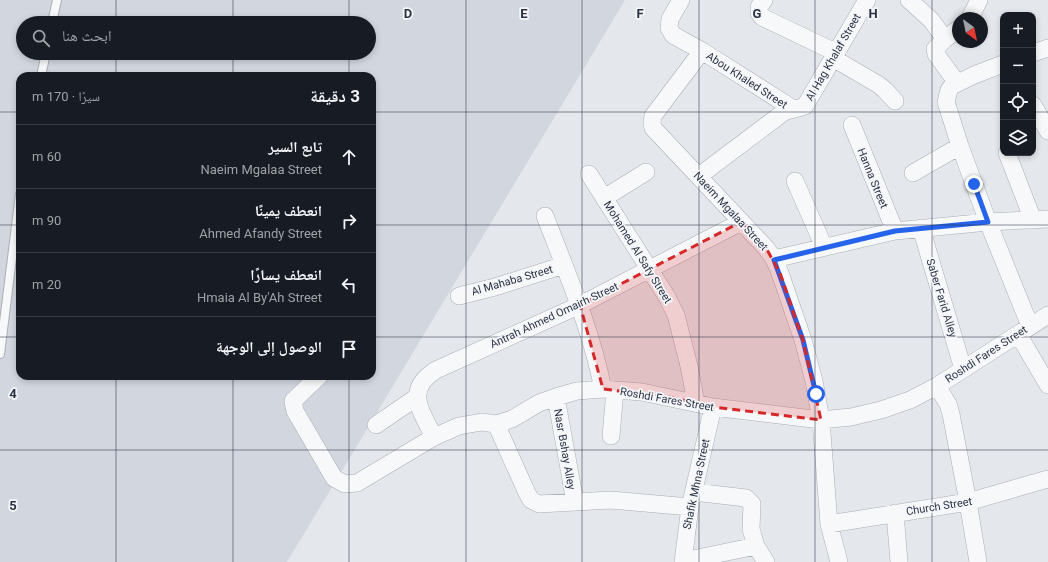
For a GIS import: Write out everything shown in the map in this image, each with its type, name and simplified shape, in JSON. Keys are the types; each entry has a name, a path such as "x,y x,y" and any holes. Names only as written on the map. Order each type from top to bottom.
{"street":[{"name":"Abou Khaled Street","path":"681,0 670,19 670,31 674,35 792,108"},
{"path":"764,0 759,8 759,13 762,17 834,55 879,85 895,102"},
{"name":"Al Hag Khalaf Street","path":"699,176 776,118 792,108 800,108 805,106 867,0"},
{"path":"909,0 931,20 944,39"},
{"path":"952,33 944,39 936,49 936,54 957,83"},
{"path":"1036,52 1048,48"},
{"name":"Naeim Mgalaa Street","path":"702,51 653,116 653,128 766,248 774,260 803,340 814,381 821,420 829,524 839,562"},
{"path":"1000,65 957,83 949,90 946,102 1024,330 1048,385"},
{"path":"1036,109 1048,131"},
{"name":"Hanna Street","path":"852,125 895,231"},
{"path":"913,173 960,146"},
{"path":"774,260 895,231 988,222 1040,220 1008,156"},
{"path":"604,198 646,172"},
{"name":"Mohamed Al Safy Street","path":"589,174 667,297 676,314 696,403"},
{"path":"795,181 824,248"},
{"path":"545,216 580,305 609,389 611,436"},
{"name":"Antrah Ahmed Omairh Street","path":"417,397 419,386 426,376 436,370 580,305 741,222"},
{"name":"Saber Farid Alley","path":"921,228 963,369"},
{"name":"Al Mahaba Street","path":"460,296 495,287 564,265"},
{"name":"Roshdi Fares Street","path":"315,380 293,401 295,412 334,478 344,484 357,483 434,437 460,426 482,422 496,424 512,419 539,403 577,392 609,389 642,392 713,407 821,420 851,417 881,410 910,400 936,386 1048,315"},
{"path":"936,386 948,404 951,414 978,562"},
{"path":"376,425 417,397 420,409 434,437"},
{"name":"Nasr Bshay Alley","path":"556,397 575,502"},
{"name":"Shafik Mhna Street","path":"683,562 692,500 713,407"},
{"path":"496,424 531,500 539,504 611,500 629,501 746,498 752,504 751,529 756,546 766,562"},
{"name":"Church Street","path":"829,524 968,502 1048,479"},
{"path":"895,513 899,562"},
{"path":"683,562 756,546"}],"lane":[{"path":"54,16 57,0"},
{"path":"42,72 44,60"},
{"path":"0,354 16,226"}],"highlighted area":[{"path":"741,222 766,248 780,273 803,340 821,420 713,407 669,397 603,389 580,305"}],"shaded area":[{"path":"0,0 625,0 287,562 0,562"}],"route":[{"path":"816,394 803,340 780,273 774,260 895,231 988,222 974,184"}]}
